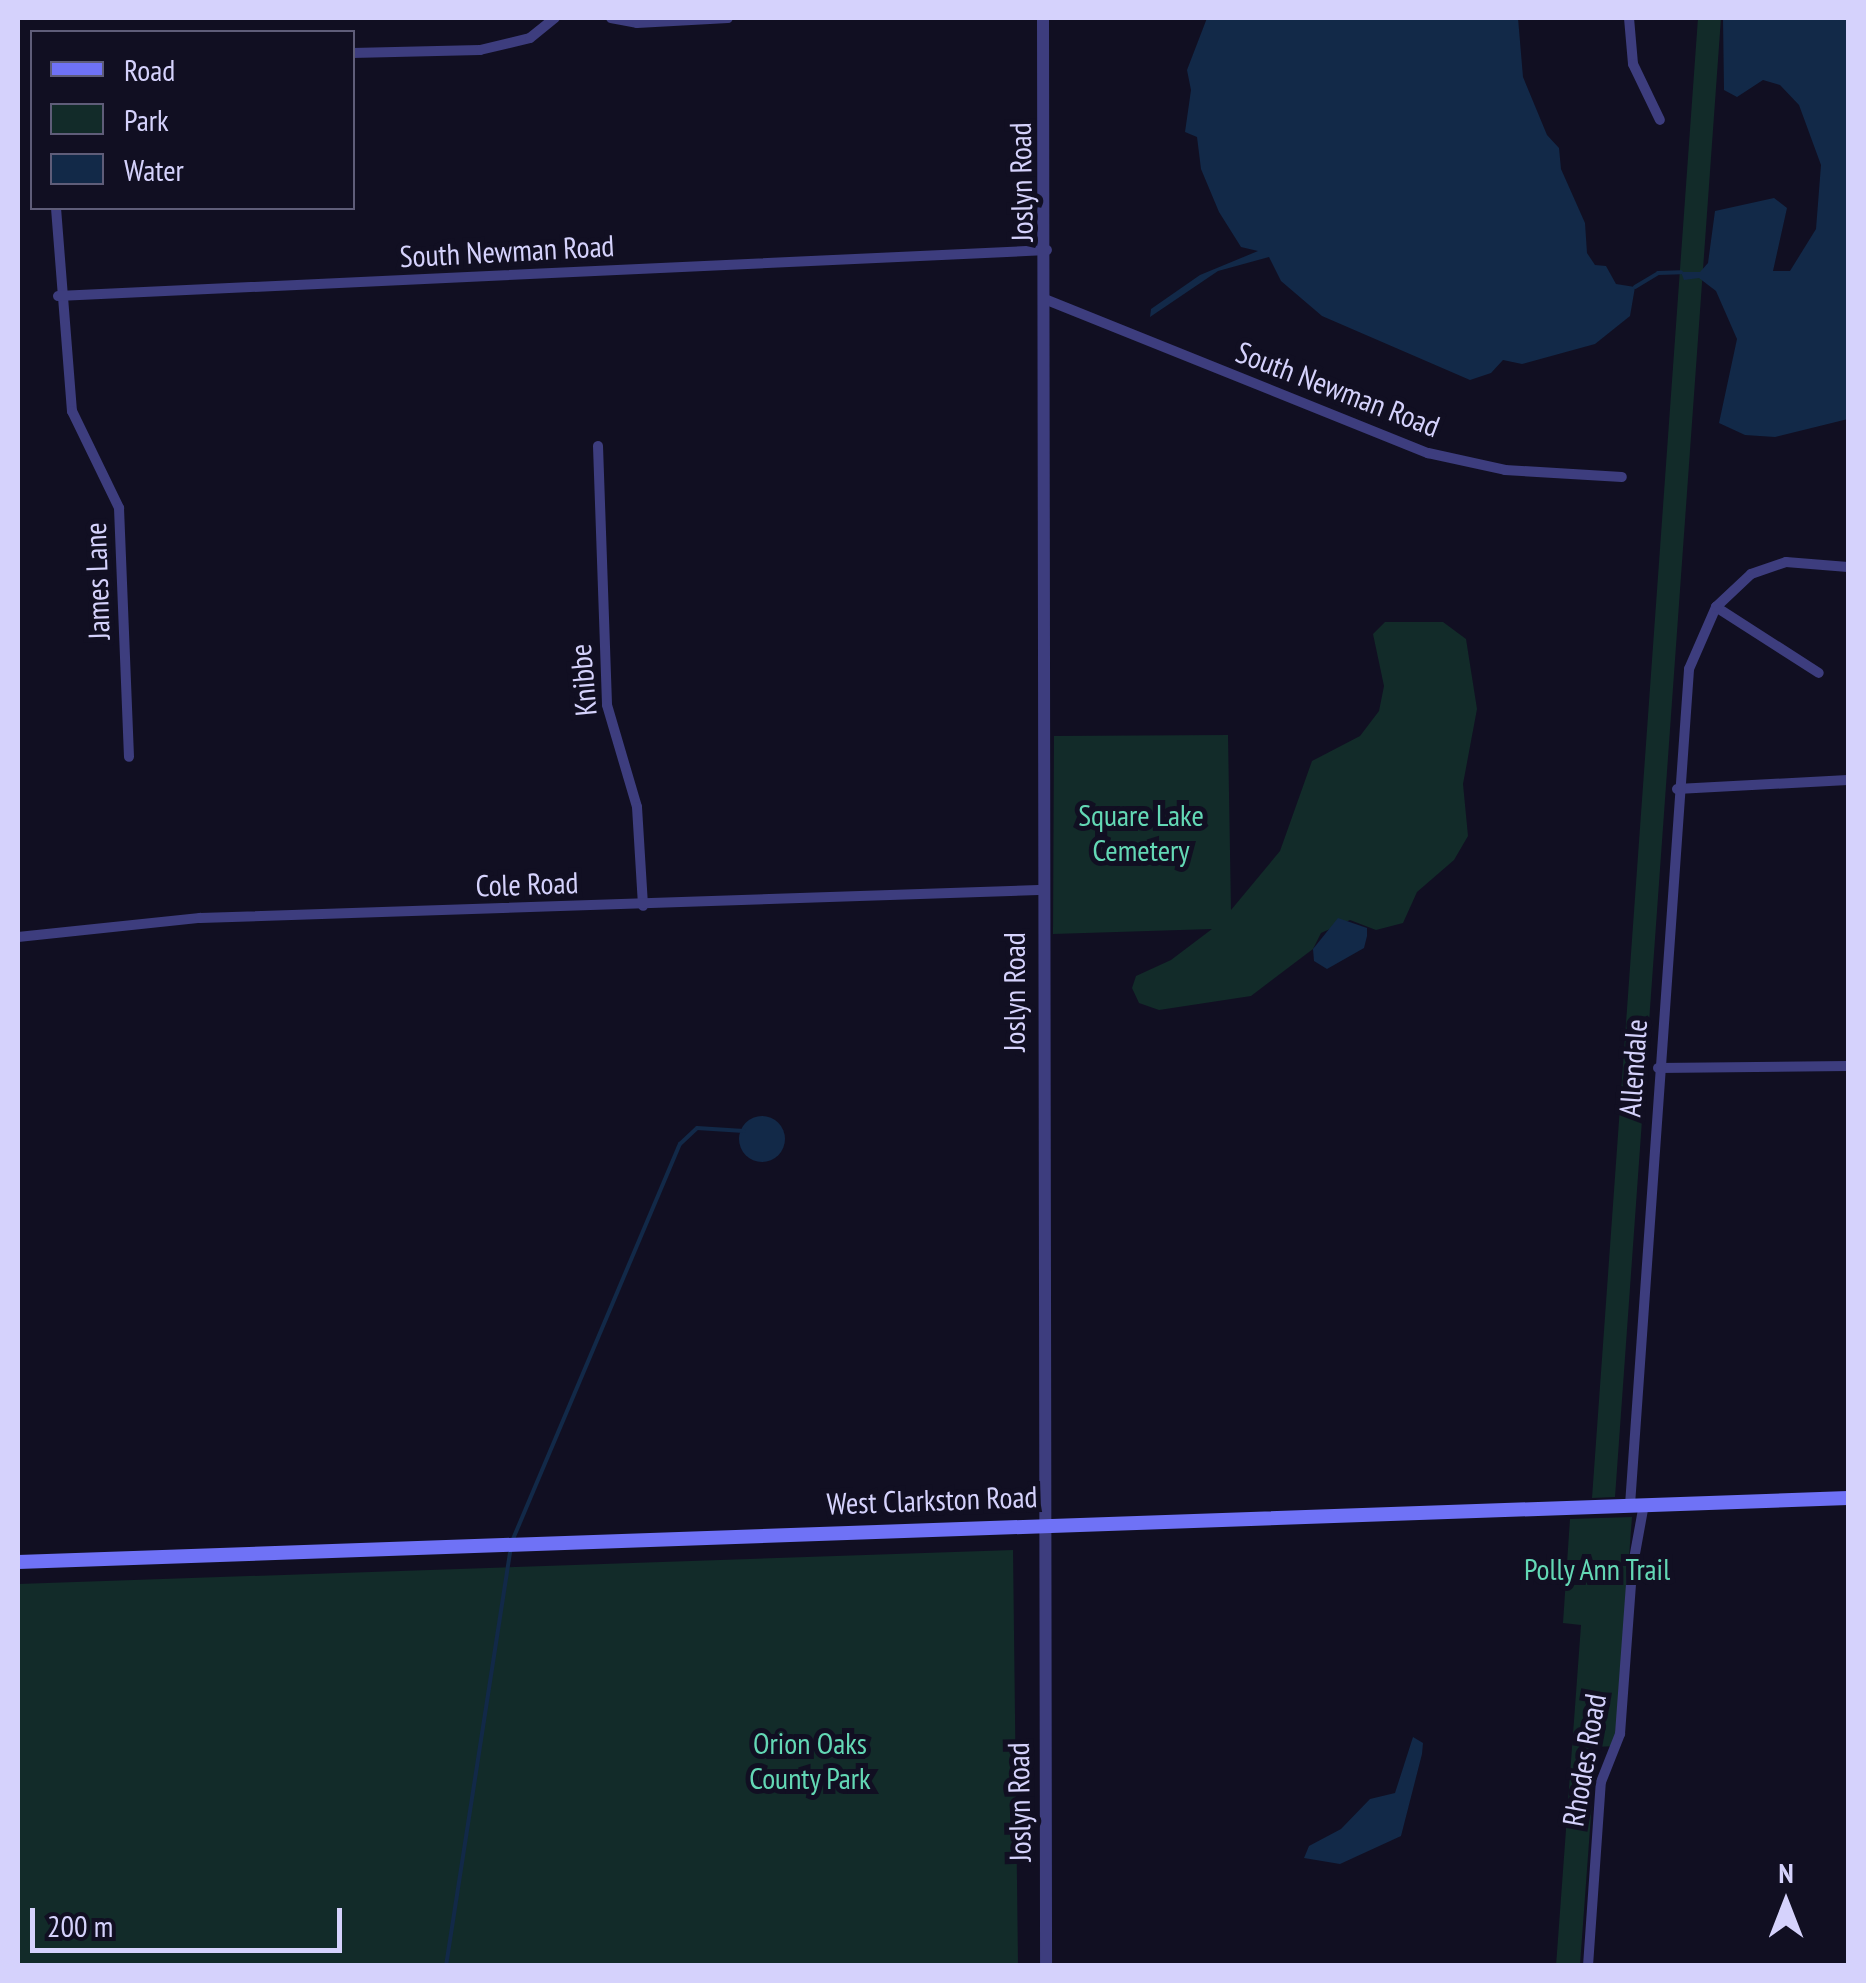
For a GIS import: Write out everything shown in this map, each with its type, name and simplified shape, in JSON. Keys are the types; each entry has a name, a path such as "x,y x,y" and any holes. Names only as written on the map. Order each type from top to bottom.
{"main road":[{"name":"West Clarkston Road","path":"18,1562 1848,1498"}],"street":[{"path":"355,53 480,50 530,38 555,18"},
{"path":"611,18 728,18"},
{"name":"Joslyn Road","path":"1043,18 1047,250 1039,890 1046,1966"},
{"path":"1629,18 1633,64 1660,120"},
{"path":"56,210 58,296"},
{"name":"South Newman Road","path":"58,296 1047,250"},
{"name":"James Lane","path":"58,296 72,411 120,508 130,757"},
{"name":"South Newman Road","path":"1046,300 1428,454 1505,470 1622,477"},
{"name":"Knibbe","path":"598,446 607,705 637,807 642,906"},
{"name":"Allendale","path":"1637,1504 1658,1068 1688,669 1698,637 1736,584 1775,563 1848,567"},
{"path":"1716,608 1819,673"},
{"path":"1677,789 1848,780"},
{"name":"Cole Road","path":"18,937 200,918 1039,890"},
{"path":"1658,1068 1848,1066"},
{"name":"Rhodes Road","path":"1588,1966 1601,1782 1620,1734 1637,1504"}],"green space":[{"name":"Polly Ann Trail","path":"1698,18 1721,18 1615,1497 1592,1498"},
{"name":"Square Lake Cemetery","path":"1385,622 1443,622 1466,639 1477,709 1463,784 1468,836 1454,860 1417,892 1403,923 1376,930 1350,920 1321,933 1313,949 1251,996 1159,1010 1139,1003 1132,988 1136,976 1171,960 1212,929 1053,934 1054,736 1228,735 1231,910 1280,851 1312,761 1360,736 1379,711 1384,686 1373,634"},
{"name":"Polly Ann Trail","path":"1632,1517 1615,1746 1596,1747 1580,1965 1556,1966 1581,1625 1563,1623 1570,1519"},
{"name":"Orion Oaks County Park","path":"1013,1550 1018,1965 18,1965 18,1584"}],"water":[{"path":"1207,18 1518,18 1523,77 1547,135 1559,148 1561,169 1585,223 1587,253 1595,265 1606,266 1616,284 1635,287 1630,316 1595,344 1522,364 1503,360 1491,373 1470,380 1322,316 1281,281 1269,257 1218,271 1150,317 1151,309 1200,275 1258,251 1241,247 1219,212 1201,169 1197,137 1185,132 1191,90 1187,70"},
{"path":"1723,18 1848,18 1848,419 1775,437 1745,435 1719,423 1737,339 1716,291 1699,278 1684,280 1681,272 1700,272 1708,263 1715,211 1774,198 1787,208 1773,271 1790,271 1816,229 1821,165 1799,105 1780,85 1763,80 1737,97 1724,90"},
{"path":"1338,918 1367,928 1367,936 1364,948 1327,969 1314,961 1313,949"},
{"path":"762,1116 778,1123 785,1139 778,1155 762,1162 746,1155 739,1139 746,1123"},
{"path":"1413,1737 1423,1743 1422,1754 1401,1836 1340,1864 1304,1858 1309,1846 1341,1829 1370,1799 1395,1793"}],"waterway":[{"path":"1635,287 1658,273 1681,272"},
{"path":"513,1539 680,1144 697,1128 744,1131"},
{"path":"446,1966 511,1548"}]}
